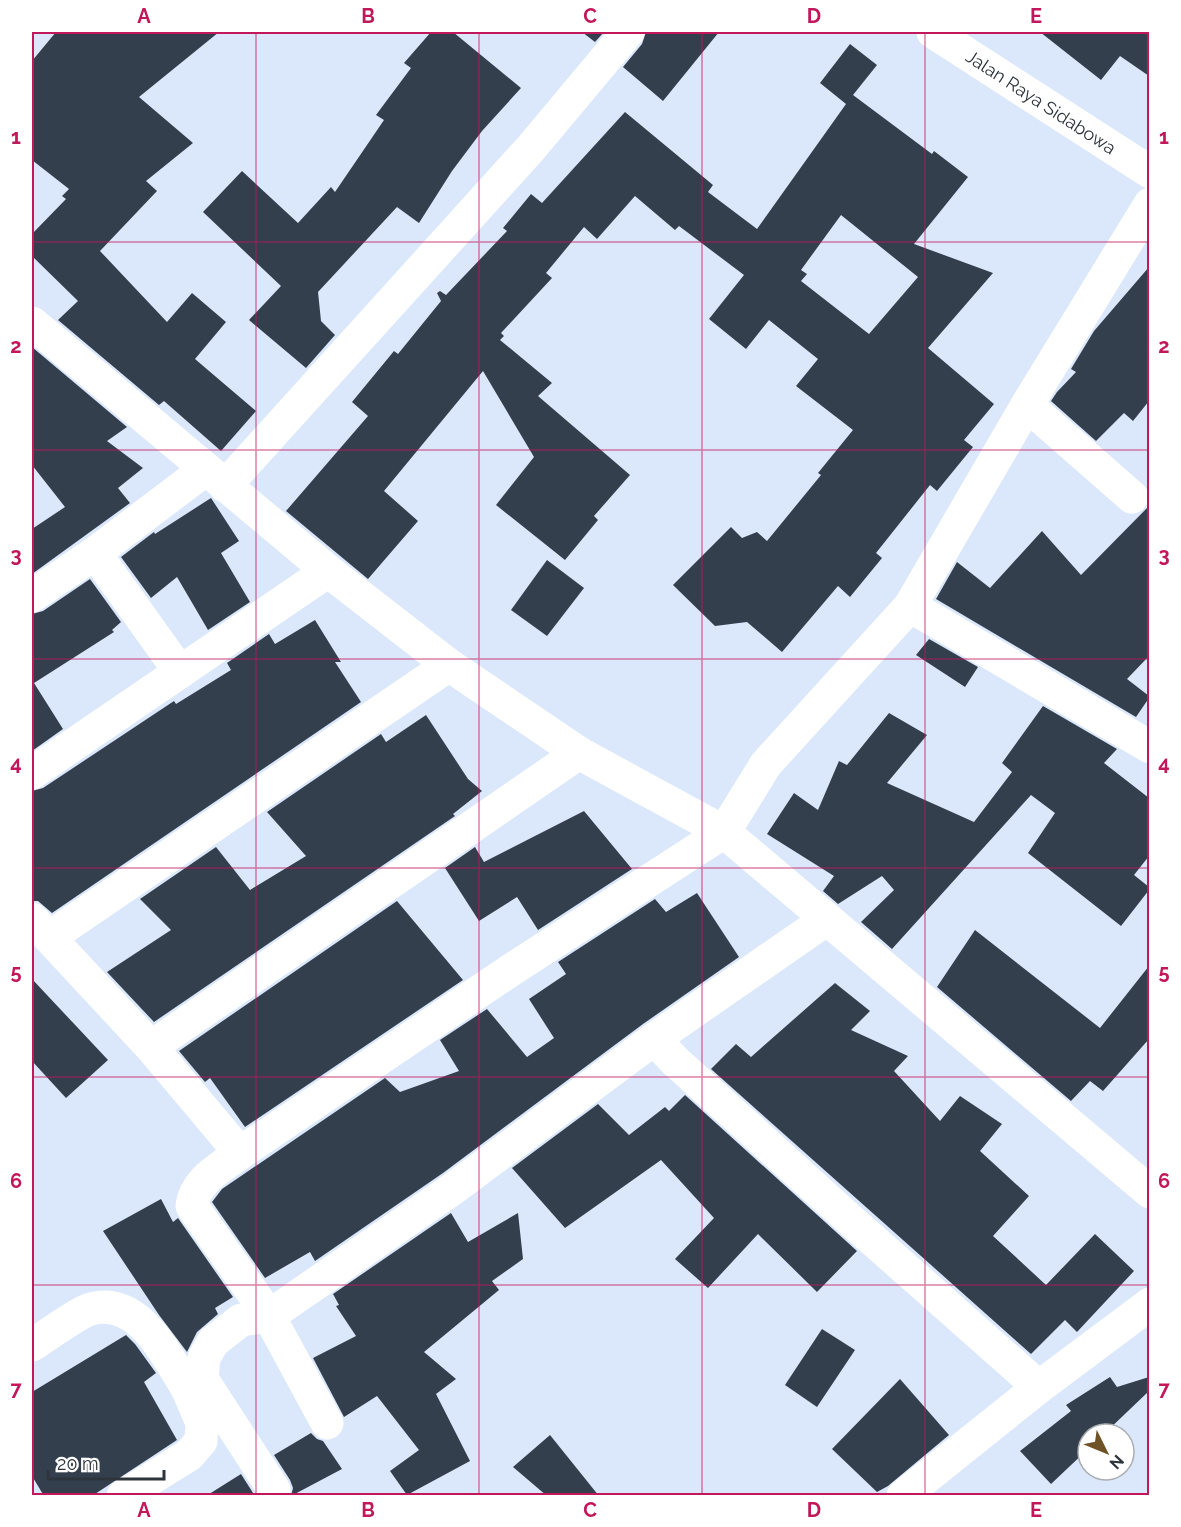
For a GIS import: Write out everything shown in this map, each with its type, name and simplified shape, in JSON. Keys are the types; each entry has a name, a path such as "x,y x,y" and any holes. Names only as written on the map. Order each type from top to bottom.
{"main road":[{"path":"32,596 95,553 216,478 531,148 628,32"},
{"name":"Jalan Raya Sidabowa","path":"933,32 1149,172"},
{"path":"327,1423 269,1316 192,1206 194,1195 202,1182 240,1153 514,968 724,832 766,764 910,606 1027,405 1149,204"},
{"path":"32,323 328,571 449,665 579,753 724,832 1149,1192"},
{"path":"1027,405 1132,497"},
{"path":"95,553 180,672"},
{"path":"32,772 328,571"},
{"path":"910,606 1149,747"},
{"path":"240,1153 151,1047 41,928 449,665"},
{"path":"151,1047 579,753"},
{"path":"123,1496 189,1455 201,1441 202,1423 194,1384 213,1342 241,1320 269,1316 454,1188 654,1039 827,919"},
{"path":"654,1039 675,1061 848,1218 1039,1387"},
{"path":"903,1496 1039,1387 1149,1304"},
{"path":"32,1345 90,1309 111,1307 127,1311 194,1384 274,1490"}],"building":[{"path":"56,32 219,32 139,97 193,143 146,181 157,191 100,251 167,322 192,293 226,322 195,359 256,411 221,451 164,401 159,405 58,320 78,301 32,256 32,234 66,199 62,196 69,189 32,160 32,61"},
{"path":"431,32 453,32 521,88 482,131 452,171 419,223 397,207 318,292 321,321 335,335 306,368 249,320 281,286 203,212 242,171 298,223 331,187 335,192 384,120 376,115 411,68 404,63"},
{"path":"582,32 604,32 595,42"},
{"path":"646,32 719,32 663,101 623,67 642,44"},
{"path":"1040,32 1149,32 1149,76 1120,56 1101,80"},
{"path":"850,44 877,65 853,95 932,154 934,151 968,177 914,244 993,273 928,348 994,404 964,440 973,447 937,491 930,485 876,553 882,558 850,597 838,586 782,652 747,622 715,626 673,585 731,527 742,538 757,532 767,541 821,475 818,473 853,430 796,386 818,359 769,320 746,349 709,319 744,275 679,226 675,230 635,196 597,239 584,227 546,273 552,278 501,333 504,336 500,340 552,383 538,396 630,475 594,516 598,520 565,560 496,505 534,457 483,371 384,491 418,521 368,579 286,511 368,416 352,402 394,351 398,354 441,301 437,293 440,291 446,295 507,231 503,228 531,194 542,203 625,112 713,185 708,192 757,229 846,104 820,83","holes":["841,215 918,277 869,334 801,281 807,274 801,270"]},
{"path":"1149,267 1149,401 1133,421 1124,413 1096,441 1051,401 1076,372 1071,369 1094,331"},
{"path":"32,347 127,427 107,441 143,468 118,488 130,503 32,574 32,529 65,507 32,465"},
{"path":"211,498 239,541 221,553 250,602 208,630 177,577 151,598 121,557 154,532 155,534"},
{"path":"1149,506 1149,656 1127,679 1149,698 1136,717 936,599 957,562 990,588 1042,531 1081,575"},
{"path":"547,560 584,588 547,636 511,610"},
{"path":"90,579 121,622 112,630 114,632 34,683 63,729 32,751 32,614 43,611"},
{"path":"315,620 341,662 335,662 361,702 52,913 38,901 32,901 32,791 43,788 174,701 176,704 231,670 227,663 269,634 275,644"},
{"path":"929,639 978,667 965,687 916,655"},
{"path":"1043,706 1117,749 1104,763 1149,798 1149,856 1134,875 1149,887 1149,890 1121,926 1028,853 1055,813 1031,795 892,949 861,922 894,890 882,876 838,904 823,891 834,876 767,834 794,793 818,810 839,761 847,765 889,713 927,735 887,783 974,822 1012,772 1002,763"},
{"path":"426,715 468,779 482,791 453,814 455,816 154,1022 107,972 171,930 140,899 216,847 250,890 306,856 267,812 381,734 386,742"},
{"path":"584,811 632,869 538,930 517,897 479,921 445,868 475,847 484,862"},
{"path":"697,893 739,957 643,1024 443,1173 315,1261 310,1252 265,1278 212,1202 222,1189 385,1078 400,1092 459,1071 440,1040 487,1009 527,1057 554,1038 529,999 566,974 558,962 655,899 666,912"},
{"path":"397,901 463,980 245,1127 210,1078 205,1082 179,1051"},
{"path":"975,930 1100,1028 1149,966 1149,1039 1103,1091 1090,1081 1071,1101 937,987"},
{"path":"32,979 108,1060 66,1098 32,1061"},
{"path":"835,983 870,1011 851,1030 908,1056 894,1071 940,1121 960,1096 1002,1124 980,1151 1029,1196 993,1236 1046,1285 1095,1234 1134,1271 1077,1332 1065,1320 1031,1354 711,1069 736,1044 751,1057"},
{"path":"685,1095 857,1251 817,1292 758,1234 708,1288 675,1259 714,1218 661,1160 565,1228 512,1168 598,1104 629,1135 665,1107 669,1111"},
{"path":"161,1199 173,1222 178,1218 233,1297 215,1308 218,1314 197,1332 187,1352 159,1315 103,1231"},
{"path":"451,1213 468,1242 518,1213 523,1259 492,1281 499,1290 424,1352 456,1379 436,1394 470,1461 407,1495 390,1471 419,1450 377,1396 344,1417 313,1358 356,1336 336,1306 339,1305 333,1294"},
{"path":"822,1329 855,1350 817,1407 785,1385"},
{"path":"126,1335 156,1373 144,1382 177,1440 92,1496 44,1496 32,1476 32,1392"},
{"path":"1110,1377 1117,1387 1149,1377 1149,1391 1117,1422 1076,1422 1076,1460 1051,1484 1020,1451 1071,1411 1066,1405"},
{"path":"900,1379 949,1435 888,1486 877,1492 832,1449"},
{"path":"311,1433 323,1441 342,1469 291,1496 293,1488 290,1480 274,1455"},
{"path":"550,1435 599,1496 547,1496 513,1467"},
{"path":"241,1474 255,1496 206,1496"}]}
